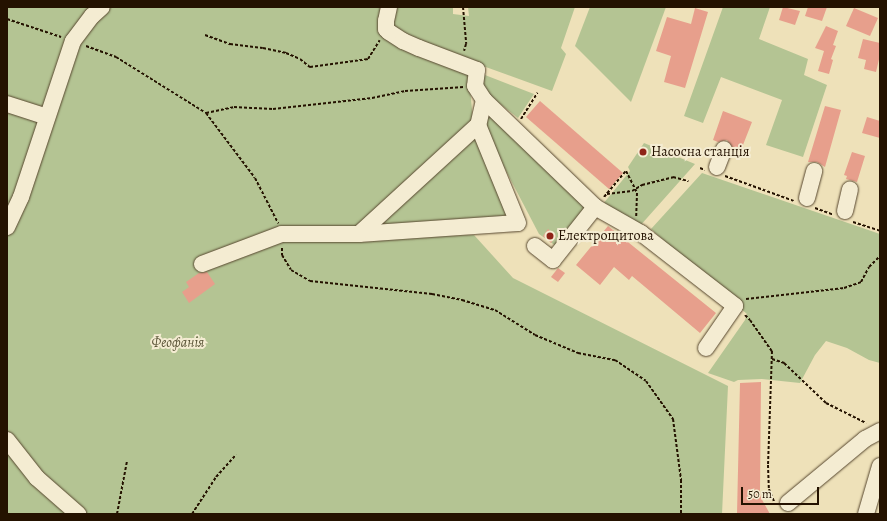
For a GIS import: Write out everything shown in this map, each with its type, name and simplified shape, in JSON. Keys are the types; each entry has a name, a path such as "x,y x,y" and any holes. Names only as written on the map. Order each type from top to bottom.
{"street":[{"path":"7,227 21,197 73,41 92,16 102,7"},
{"path":"389,7 386,29 403,41 477,70 475,86 484,100 596,207 636,230 739,303 706,348"},
{"path":"360,234 478,125 484,100"},
{"path":"7,104 47,117"},
{"path":"202,264 282,234 360,234 518,224 478,125"},
{"path":"716,171 724,149"},
{"path":"806,202 814,172"},
{"path":"843,216 850,190"},
{"path":"535,246 553,260 596,207"},
{"path":"782,504 876,429"},
{"path":"7,440 37,478 78,514"},
{"path":"866,514 880,466"}],"path":[{"path":"460,64 466,44 462,7"},
{"path":"7,19 116,57 206,113 255,178 282,234 282,255 291,270 310,281 432,294 462,300 495,310 535,335 578,353 615,360 646,381 673,419 681,480 681,514"},
{"path":"205,36 230,44 263,48 286,53 300,59 310,67 368,59 386,29"},
{"path":"206,113 234,107 273,109 372,98 405,91 475,86"},
{"path":"514,130 537,93"},
{"path":"700,168 716,171 806,202 880,231"},
{"path":"636,230 638,193 634,188 626,171 607,194 632,192 637,188 642,185 674,177 688,181"},
{"path":"782,504 769,489 768,465 772,351 739,303 844,288 861,282 869,267 880,256"},
{"path":"772,359 784,363 826,403 876,429"},
{"path":"192,514 216,477 236,455"},
{"path":"117,514 127,461"}],"green space":[{"name":"Феофанія","path":"7,7 453,7 453,14 469,16 468,7 575,7 561,48 566,54 552,91 472,62 469,78 473,120 353,229 312,226 314,238 474,235 513,278 728,386 722,514 7,514"},
{"path":"590,7 666,7 631,102 575,46"},
{"path":"723,7 770,7 759,39 808,59 804,75 827,85 803,157 766,145 782,100 721,77 703,123 684,116"},
{"path":"485,75 534,94 518,118 480,88"},
{"path":"487,109 589,207 556,246 539,234 483,127"},
{"path":"476,137 508,218 378,226"},
{"path":"644,143 695,164 639,227 603,204 630,171 628,167"},
{"path":"702,173 880,234 880,363 869,360 847,348 826,341 815,355 800,383 762,379 738,380 734,382 708,373 745,320 747,314 651,229"}],"building":[{"path":"783,7 800,11 795,25 779,20"},
{"path":"808,7 827,7 822,21 805,16"},
{"path":"695,8 708,12 685,88 664,82 671,56 656,51 667,17 691,24"},
{"path":"854,8 878,18 870,36 846,26"},
{"path":"826,26 838,31 833,45 836,46 831,59 833,60 829,74 818,71 824,51 815,48"},
{"path":"863,39 880,43 880,55 876,72 864,69 866,60 858,58"},
{"path":"540,101 623,173 609,189 526,117"},
{"path":"825,106 841,110 825,167 817,162 808,162"},
{"path":"723,111 752,122 741,150 733,148 727,140 718,142 713,140"},
{"path":"867,117 880,121 880,138 862,133"},
{"path":"852,152 865,156 857,182 846,179 847,176 844,175"},
{"path":"608,226 716,313 700,333 632,276 629,280 614,267 600,285 576,265"},
{"name":"Електрощитова","path":"548,229 556,236 551,243 543,236"},
{"path":"558,268 565,273 558,282 551,277"},
{"path":"207,272 215,284 189,303 182,292 189,287 186,282 199,273"},
{"path":"761,382 760,491 761,498 770,514 737,514 740,383"}],"place":[{"name":"Насосна станція","path":"643,152"},
{"name":"Електрощитова","path":"550,236"}]}
